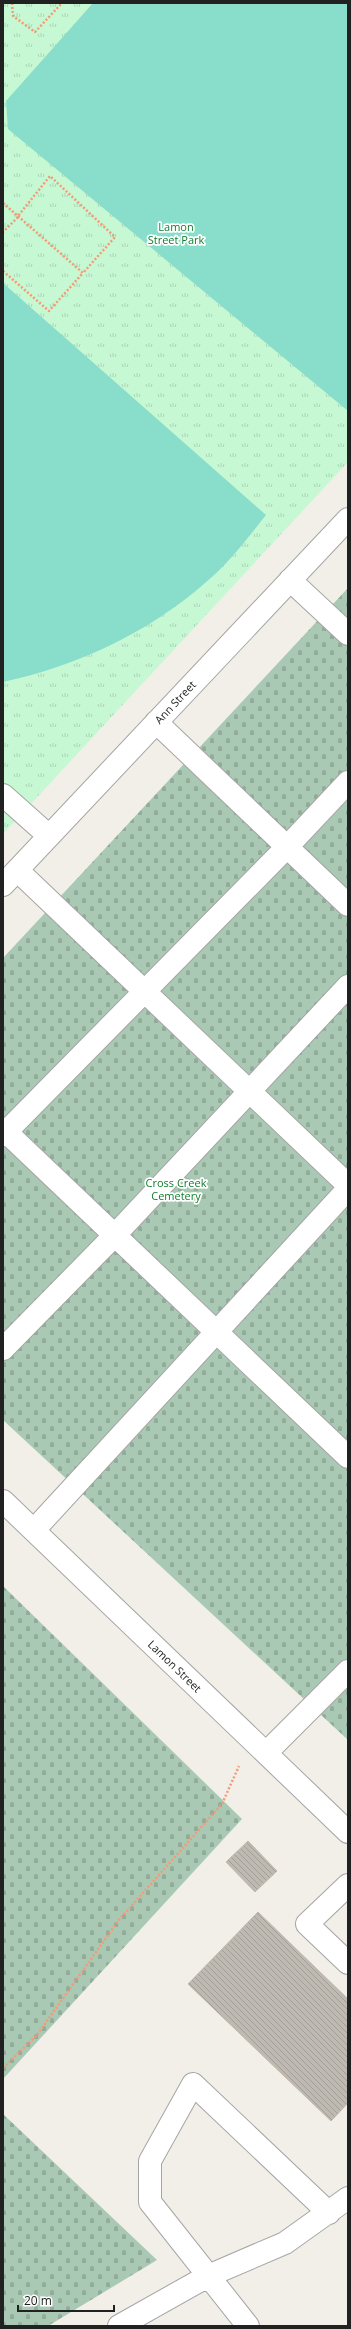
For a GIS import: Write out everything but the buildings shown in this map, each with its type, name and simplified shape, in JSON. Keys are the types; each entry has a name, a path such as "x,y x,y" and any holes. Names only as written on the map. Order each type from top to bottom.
{"street":[{"name":"Ann Street","path":"10,877 348,519"},
{"path":"290,580 348,634"},
{"path":"156,722 348,905"},
{"path":"348,782 287,847 4,1132 115,1235 348,1457"},
{"path":"3,795 49,836"},
{"path":"10,877 144,991 348,1185"},
{"path":"3,1349 115,1235 348,986"},
{"path":"34,1530 348,1189"},
{"name":"Lamon Street","path":"3,1501 348,1832"},
{"path":"259,1746 348,1671"},
{"path":"348,1885 307,1924 348,1963"},
{"path":"248,2326 150,2202 150,2161 193,2084 329,2213"},
{"path":"119,2326 208,2276 285,2243 348,2198"}],"path":[{"path":"12,3 13,16 34,32 62,3"},
{"path":"3,232 18,216 50,176 115,236 49,311 3,271"},
{"path":"3,203 83,273"},
{"path":"3,2068 37,2035 118,1921 222,1804 259,1746"}],"green space":[{"name":"Lamon Street Park","path":"3,3 348,3 348,462 3,834"},
{"path":"93,3 348,3 348,411 8,129 6,101"},
{"path":"3,283 266,515 214,575 183,601 160,617 136,632 84,657 58,667 3,682"},
{"name":"Cross Creek Cemetery","path":"348,588 348,1740 3,1420 3,958"},
{"path":"3,1586 242,1819 3,2079"},
{"path":"3,2114 157,2260 48,2326 3,2326"}]}
